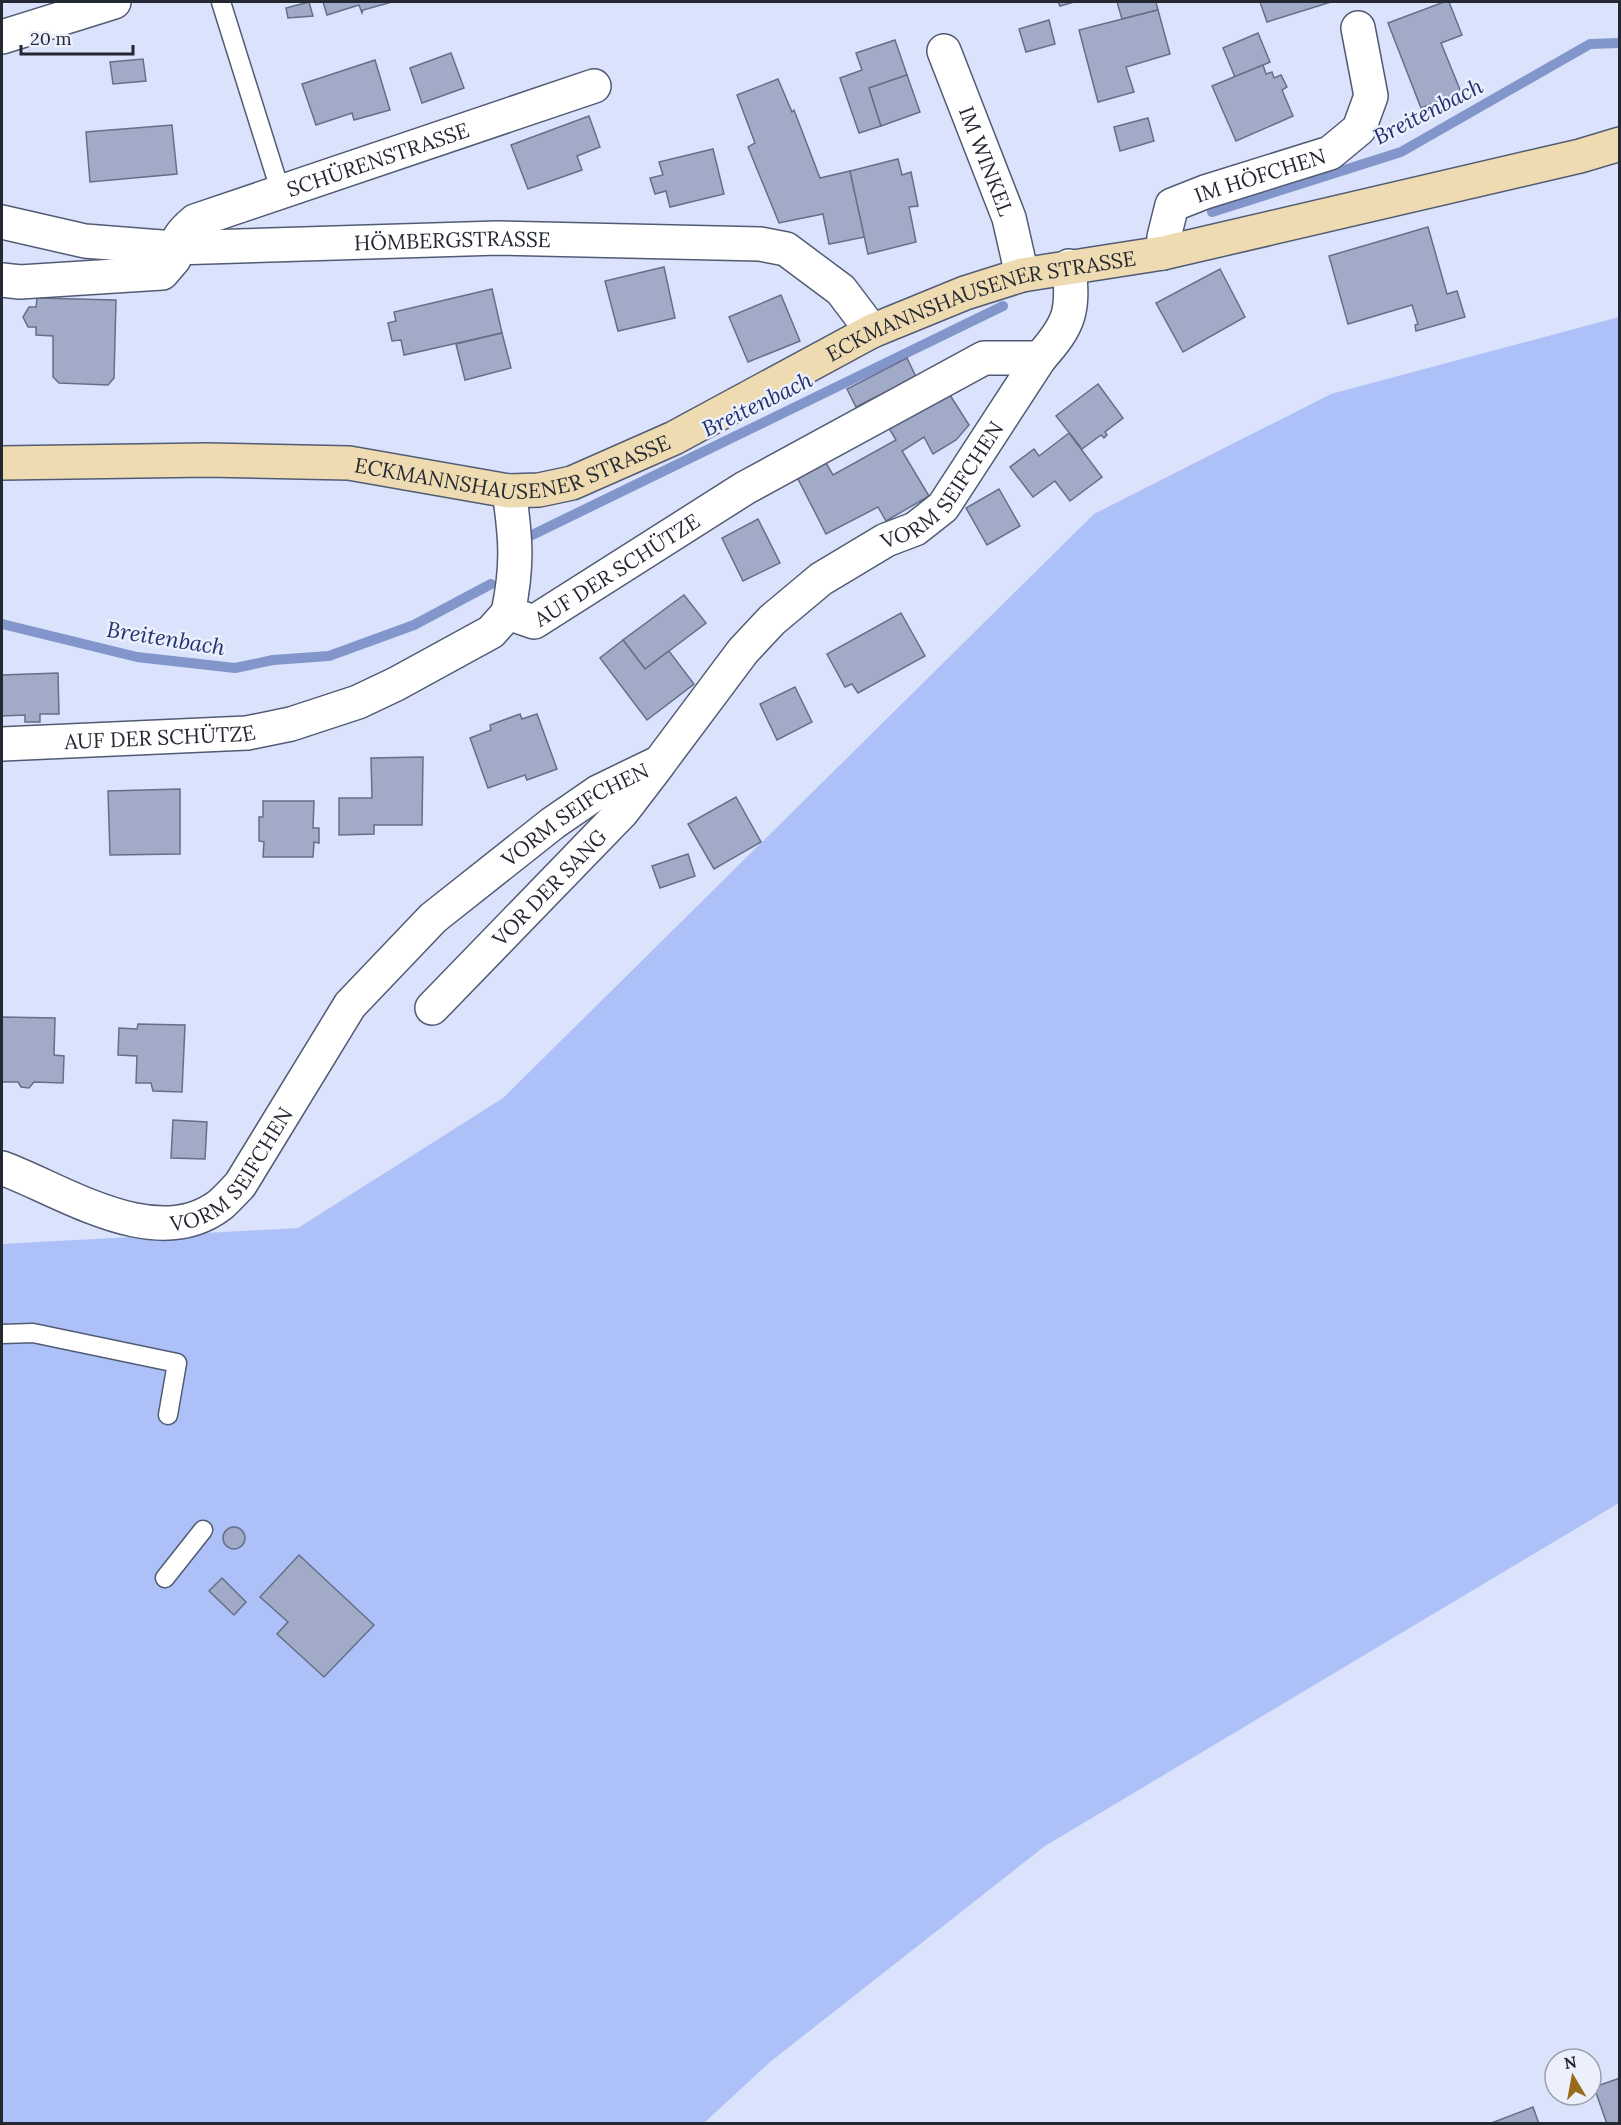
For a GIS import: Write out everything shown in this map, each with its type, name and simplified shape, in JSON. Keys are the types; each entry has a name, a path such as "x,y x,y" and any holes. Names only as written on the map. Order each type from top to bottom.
{"main road":[{"name":"ECKMANNSHAUSENER STRASSE","path":"2,463 207,460 349,463 509,491 539,490 582,478 674,438 872,331 965,292 1022,275 1068,266 1163,253 1580,156 1620,144"}],"street":[{"path":"2,37 114,2"},
{"name":"IM HÖFCHEN","path":"1163,253 1164,237 1172,205 1205,192 1330,153 1359,129 1371,96 1358,28"},
{"name":"IM WINKEL","path":"944,51 1009,218 1022,275"},
{"name":"SCHÜRENSTRASSE","path":"2,280 20,282 162,273 174,259 174,248 184,230 195,221 594,86"},
{"name":"HÖMBERGSTRASSE","path":"2,222 85,241 174,248 498,238 760,244 786,249 841,290 872,331"},
{"name":"VORM SEIFCHEN","path":"2,1168 117,1217 160,1224 193,1218 219,1206 240,1185 350,1005 433,918 553,823 589,798 660,762 743,651 772,620 821,579 854,557 886,540 915,529 943,507 1040,358 1060,336 1071,311 1068,266"},
{"name":"AUF DER SCHÜTZE","path":"2,744 247,733 291,724 358,702 414,675 491,632 508,613 534,622 745,488 984,358 1040,358"},
{"path":"508,613 516,567 516,537 509,491"},
{"name":"VOR DER SANG","path":"432,1008 622,812 660,762"}],"lane":[{"path":"221,2 281,193"},
{"path":"2,1334 33,1333 177,1363 168,1415"},
{"path":"165,1578 202,1530"}],"shaded area":[{"path":"1619,317 1619,1503 1045,1846 770,2062 704,2123 2,2124 2,1244 298,1228 503,1098 1094,514 1331,394"}],"building":[{"path":"309,2 313,16 288,18 286,8"},
{"path":"323,2 392,2 363,10 362,13 359,5 327,15"},
{"path":"1058,2 1074,2 1060,6"},
{"path":"1117,2 1156,2 1158,10 1122,19"},
{"path":"1260,2 1331,2 1267,22"},
{"path":"1449,2 1462,35 1441,43 1461,92 1421,108 1388,23"},
{"path":"1158,10 1170,54 1126,67 1134,92 1098,102 1079,30"},
{"path":"1049,20 1055,44 1026,52 1019,29"},
{"path":"1258,33 1270,62 1235,77 1223,48"},
{"path":"895,40 907,75 869,88 881,126 859,133 840,78 862,70 856,53"},
{"path":"451,53 464,88 422,103 410,68"},
{"path":"143,59 146,81 113,84 110,62"},
{"path":"375,60 390,110 354,120 352,113 316,125 302,84"},
{"path":"1263,65 1266,74 1272,72 1274,78 1281,75 1287,87 1282,90 1293,116 1236,141 1212,86"},
{"path":"907,75 920,112 881,126 869,88"},
{"path":"778,79 792,112 794,110 820,178 850,171 865,237 829,244 823,214 779,223 748,147 755,143 737,95"},
{"path":"589,116 600,147 577,156 582,170 528,189 511,145"},
{"path":"1148,118 1154,141 1120,151 1114,127"},
{"path":"172,125 177,174 90,182 86,132"},
{"path":"713,149 724,194 670,207 666,191 655,194 650,178 663,175 659,162"},
{"path":"898,159 902,175 911,172 918,206 909,207 916,242 868,254 850,171"},
{"path":"1428,227 1447,294 1457,291 1465,317 1416,331 1415,325 1418,324 1412,305 1348,324 1329,256"},
{"path":"664,267 675,318 618,331 605,281"},
{"path":"1220,269 1245,317 1183,352 1156,303"},
{"path":"492,289 502,333 404,355 401,340 392,341 388,323 396,321 394,312"},
{"path":"781,295 800,341 748,362 729,317"},
{"path":"37,298 116,300 114,378 108,385 59,383 53,377 53,336 36,335 36,327 28,327 23,317 29,307 36,307"},
{"path":"502,333 511,368 465,380 456,344"},
{"path":"907,358 916,377 856,407 847,389"},
{"path":"1098,384 1123,418 1105,432 1107,435 1104,438 1101,435 1082,449 1056,416"},
{"path":"948,392 969,425 956,440 933,454 924,437 902,451 929,496 886,521 878,507 826,534 795,473 823,458 833,475 896,440 889,428"},
{"path":"1069,433 1102,477 1070,501 1055,481 1033,497 1010,467 1034,449 1039,456"},
{"path":"999,489 1020,526 987,545 966,508"},
{"path":"758,519 780,563 743,581 722,538"},
{"path":"684,595 706,623 645,669 623,640"},
{"path":"901,613 925,656 858,693 852,684 845,687 827,654"},
{"path":"623,640 645,669 669,651 694,684 647,720 600,658"},
{"path":"58,673 59,714 40,714 40,722 25,722 25,715 2,716 2,675"},
{"path":"795,687 812,722 777,740 760,704"},
{"path":"520,714 522,719 537,714 557,769 527,780 525,775 488,788 470,738 491,730 490,725"},
{"path":"423,757 422,825 374,825 374,834 339,835 339,798 372,798 371,758"},
{"path":"180,789 180,854 110,855 108,791"},
{"path":"736,797 761,842 714,869 688,824"},
{"path":"263,801 314,801 313,828 319,828 319,843 314,842 313,857 263,857 264,842 259,841 259,817 263,817"},
{"path":"688,854 695,876 660,888 652,866"},
{"path":"2,1017 55,1018 54,1055 64,1056 63,1083 34,1082 29,1088 21,1087 18,1082 2,1082"},
{"path":"138,1024 185,1025 182,1092 153,1091 151,1083 136,1083 137,1056 118,1055 119,1028 137,1029"},
{"path":"173,1120 207,1122 205,1159 171,1158"},
{"path":"230,1527 238,1527 245,1534 245,1542 238,1549 230,1549 223,1542 223,1534"},
{"path":"299,1555 374,1625 324,1677 277,1634 288,1622 260,1597"},
{"path":"222,1578 246,1602 234,1615 209,1591"},
{"path":"1620,2078 1620,2124 1607,2124 1601,2107 1603,2107 1603,2084"},
{"path":"1533,2107 1539,2124 1489,2124"}],"waterway":[{"name":"Breitenbach","path":"1212,212 1401,152 1590,44 1620,43"},
{"name":"Breitenbach","path":"528,537 1003,306"},
{"name":"Breitenbach","path":"2,624 137,657 235,668 273,660 329,656 414,625 491,584"}]}
